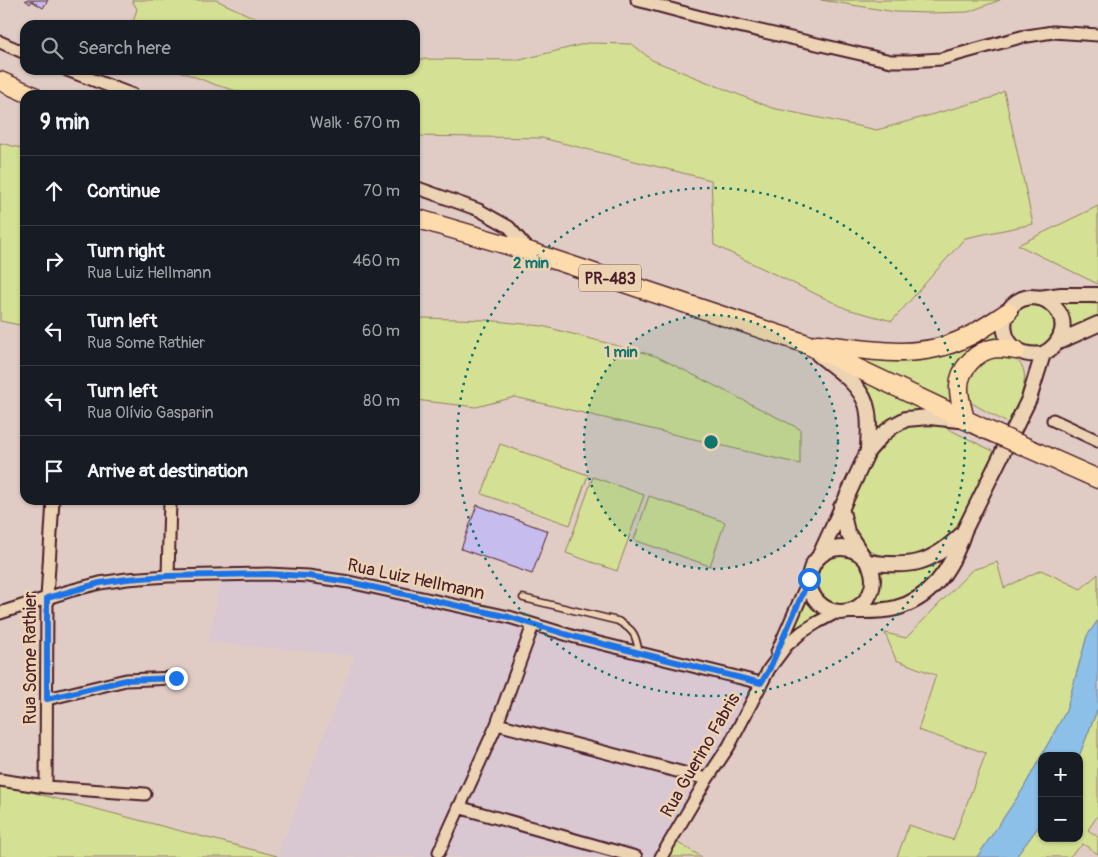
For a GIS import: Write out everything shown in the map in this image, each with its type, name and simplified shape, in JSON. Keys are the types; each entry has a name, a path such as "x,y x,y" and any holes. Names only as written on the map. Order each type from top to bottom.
{"highway":[{"path":"0,81 21,90"},
{"name":"PR-483","path":"420,219 531,252 804,343 965,420 1098,479"},
{"path":"804,343 894,354 931,351 965,338 1008,312"},
{"path":"965,420 959,389 960,378 966,366 976,356 986,350 997,348 1016,350"}],"street":[{"path":"637,0 708,19 891,61 910,62 940,59 1021,37 1053,32 1098,35"},
{"path":"0,42 20,51"},
{"path":"80,75 120,90"},
{"path":"420,189 479,210 509,227 531,252"},
{"path":"1098,295 1024,298 1008,312 1005,320 1006,337 1016,350 1024,354 1034,355 1042,354 1058,342 1098,324"},
{"path":"1039,298 1050,302 1058,310 1062,320 1062,332 1058,342"},
{"path":"804,343 855,385 866,404 869,424 868,451"},
{"path":"809,579 817,601 830,610 843,612 879,611 914,602 941,579 958,550 964,531 1029,400 1042,354"},
{"path":"769,670 811,571 868,451 882,435 906,419 929,416 965,420"},
{"path":"1053,420 1098,441"},
{"name":"Rua Some Rathier","path":"46,787 47,598 53,505"},
{"path":"168,576 170,505"},
{"path":"769,670 787,645 802,632 818,622 863,604 872,591 873,576 865,559 847,532 841,507"},
{"path":"819,557 840,548 848,549 865,559 889,565 908,565 938,554 951,545 964,531"},
{"name":"Rua Luiz Hellmann","path":"0,613 100,583 127,579 168,576 268,574 308,576 349,582 509,617 575,637 761,683"},
{"path":"438,852 497,724 533,624"},
{"name":"Rua Guerino Fabris","path":"661,857 707,779 729,746 769,670"},
{"path":"47,699 126,680 176,678"},
{"path":"497,724 707,779"},
{"path":"0,780 46,787 145,794"},
{"path":"458,807 636,857"}],"lane":[{"path":"523,598 618,620 636,636 640,653"}],"shaded area":[{"path":"308,568 392,584 513,612 758,679 709,781 663,857 277,857 355,656 209,642 223,570"}],"green space":[{"path":"132,0 216,0 259,20 134,20 137,9"},
{"path":"821,0 1000,0 968,12 931,13 896,12"},
{"path":"588,43 632,44 652,60 772,108 877,130 991,98 1004,91 1033,224 965,238 892,321 847,309 714,245 711,180 542,138 420,136 420,90 233,90 190,75 420,75 420,59 520,60"},
{"path":"0,143 20,148 20,325 0,321"},
{"path":"1098,206 1098,284 1018,245"},
{"path":"1059,302 1098,304 1098,318 1066,334 1062,307"},
{"path":"1033,305 1048,311 1054,326 1048,341 1033,347 1018,341 1012,326 1018,311"},
{"path":"420,319 486,320 542,326 656,356 800,429 800,464 515,397 476,407 420,401"},
{"path":"999,324 1001,341 951,395 952,402 852,356 894,362 922,361 936,358 963,348"},
{"path":"993,355 1009,357 1018,361 1023,368 1023,387 1009,424 968,401 964,392 972,369"},
{"path":"851,374 927,410 904,414 871,443"},
{"path":"908,424 938,424 995,452 955,533 930,553 903,558 879,555 872,552 861,542 853,531 850,510 871,458 885,438"},
{"path":"500,444 588,475 570,525 482,494"},
{"path":"593,477 644,495 617,571 566,553"},
{"path":"649,496 725,522 710,566 634,540"},
{"path":"959,542 926,589 891,605 868,604 875,595 878,586 878,576 874,566 885,568"},
{"path":"837,556 847,556 856,560 862,566 866,580 862,594 856,600 847,604 837,604 828,600 822,594 818,585 818,575 822,566 828,560"},
{"path":"997,562 1004,588 1041,570 1081,589 1098,574 1098,620 1087,636 1066,711 1043,752 1038,752 1038,762 1023,789 977,857 897,857 909,825 953,840 986,753 918,730 936,675 896,660 885,633 906,638 972,570"},
{"path":"807,593 814,605 825,612 785,641"},
{"path":"1098,708 1098,815 1088,830 1098,837 1098,854 1083,844 1069,857 1016,857 1038,827 1038,842 1083,842 1083,752 1081,752"},
{"path":"0,784 277,856 277,857 0,857"},
{"path":"673,840 702,857 663,857"}],"water":[{"path":"1098,620 1098,708 1081,752 1043,752 1066,711 1087,636"},
{"path":"1038,762 1038,827 1016,857 977,857 1023,789"}],"building":[{"path":"25,0 48,0 43,8 32,1 30,4"},
{"path":"477,505 548,531 532,574 461,549"}],"route":[{"path":"176,678 126,680 47,699 47,598 100,583 127,579 168,576 268,574 308,576 349,582 509,617 575,637 761,683 769,670 809,579"}]}
